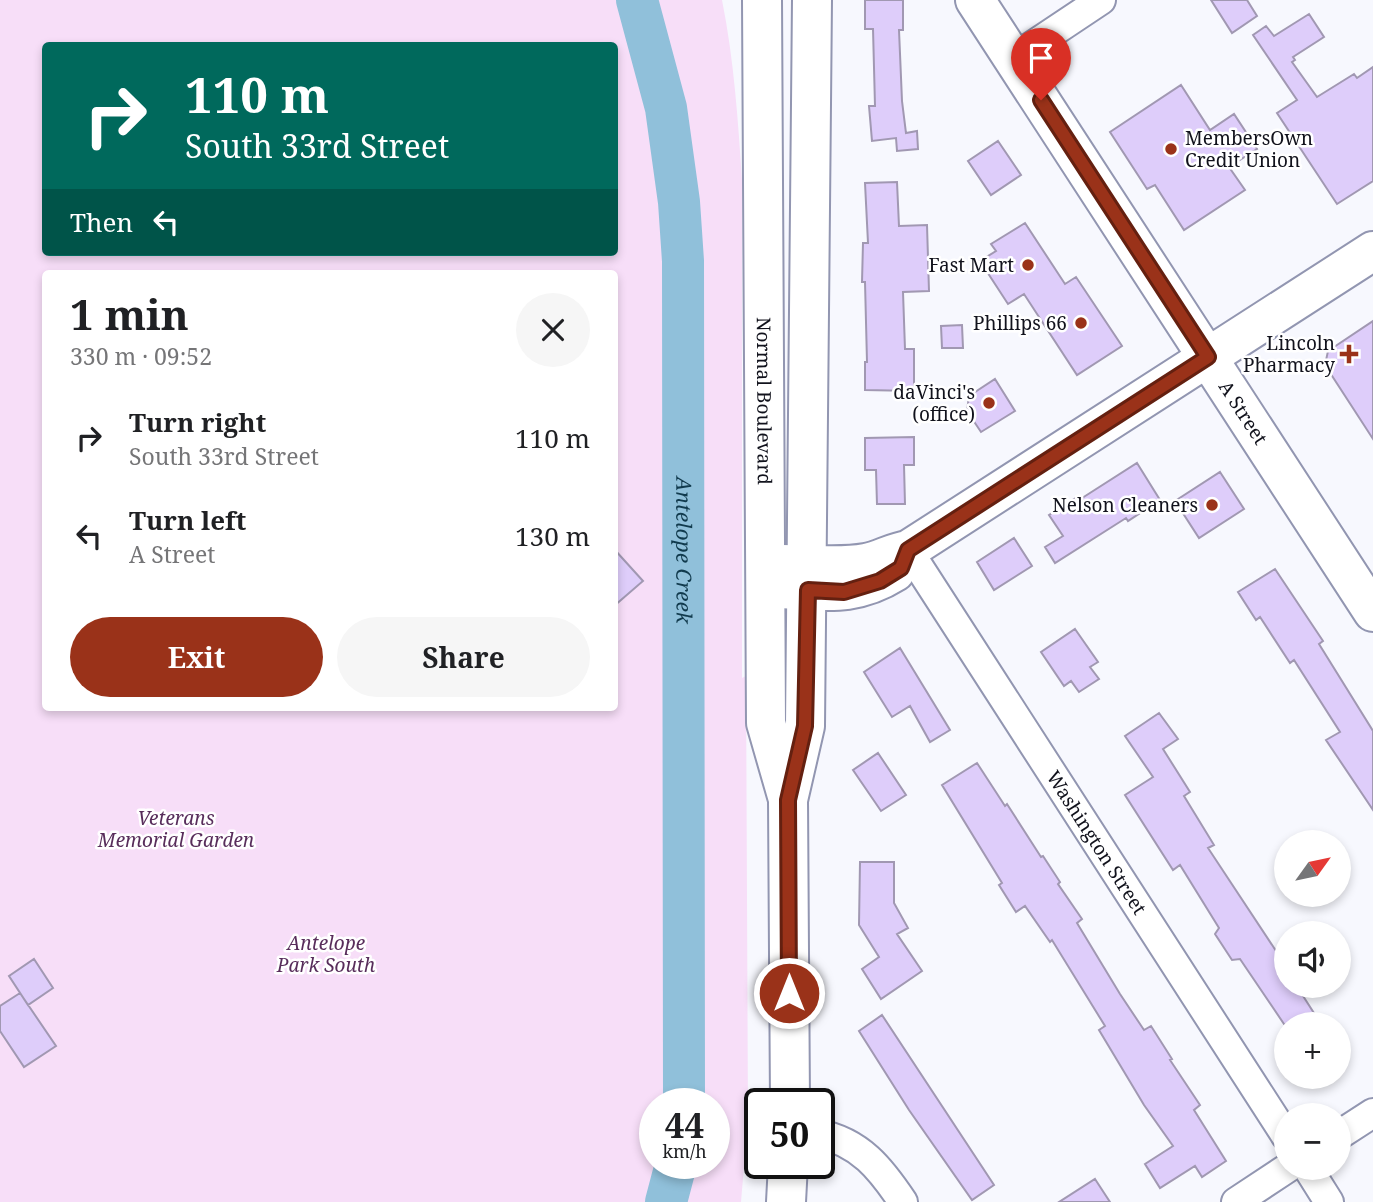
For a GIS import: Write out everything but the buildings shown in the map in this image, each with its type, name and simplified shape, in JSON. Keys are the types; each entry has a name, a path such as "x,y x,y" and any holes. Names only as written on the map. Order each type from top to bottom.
{"main road":[{"path":"740,0 764,181"},
{"name":"Normal Boulevard","path":"762,0 766,723 788,800"},
{"name":"Normal Boulevard","path":"790,1088 788,800 805,726 812,0"},
{"name":"A Street","path":"975,0 1373,612"},
{"path":"766,576 808,577 844,592 880,581 901,568 908,550 1373,251"},
{"path":"786,1202 787,1179"}],"street":[{"path":"1014,58 1101,0"},
{"name":"Washington Street","path":"908,550 1274,1117"},
{"path":"1351,1127 1373,1113"},
{"path":"835,1138 862,1151 889,1180 903,1202"},
{"path":"1236,1202 1274,1177"},
{"path":"1315,1180 1329,1202"}],"green space":[{"name":"Antelope Park South","path":"0,0 722,0 733,68 742,181 742,678 746,676 748,1088 744,1088 741,1202 0,1202"}],"waterway":[{"name":"Antelope Creek","path":"637,0 666,108 679,202 683,261 684,1088"},
{"name":"Antelope Creek","path":"666,1202 672,1179"}],"place":[{"name":"MembersOwn Credit Union","path":"1171,149"},
{"name":"Fast Mart","path":"1028,265"},
{"name":"Phillips 66","path":"1081,323"},
{"name":"Lincoln Pharmacy","path":"1349,354"},
{"name":"daVinci's (office)","path":"989,403"},
{"name":"Nelson Cleaners","path":"1212,505"}],"route":[{"path":"789,993 788,800 805,726 808,590 844,592 880,581 901,568 908,550 1208,357 1041,100"}],"park label":[{"name":"Veterans Memorial Garden","path":"176,829"}]}
